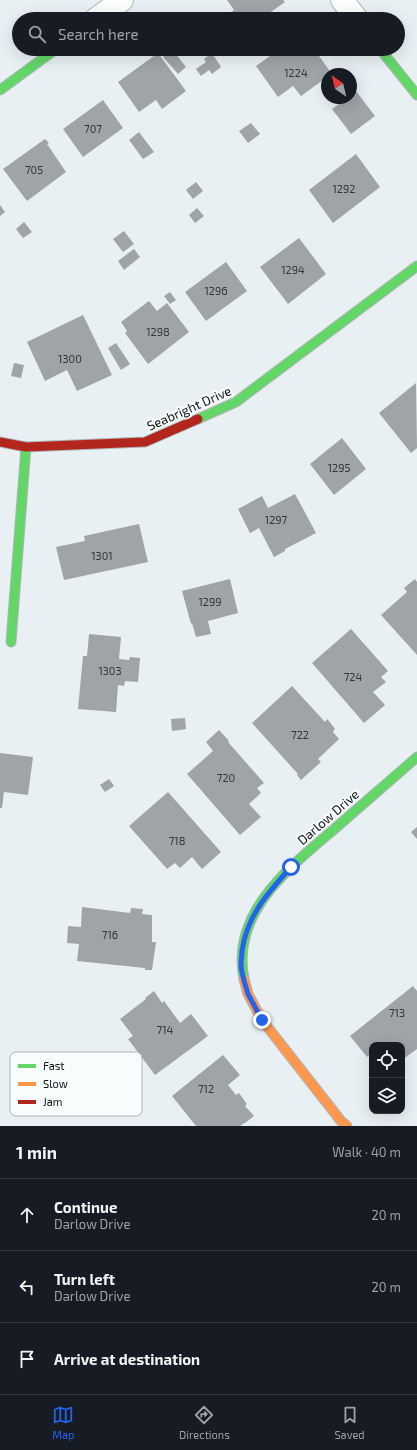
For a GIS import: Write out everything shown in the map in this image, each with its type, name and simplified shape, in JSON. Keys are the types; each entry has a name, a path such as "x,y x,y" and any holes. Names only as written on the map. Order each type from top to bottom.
{"street":[{"path":"106,12 122,0"},
{"path":"342,0 351,12"},
{"path":"0,90 46,56"},
{"path":"386,56 417,95"},
{"name":"Seabright Drive","path":"0,442 26,447 145,442 236,402 417,266"},
{"path":"11,642 26,447"},
{"name":"Darlow Drive","path":"347,1126 341,1121 262,1020 246,989 241,964 244,940 250,920 266,895 291,867 417,757"}],"building":[{"path":"227,0 283,0 285,2 271,12 232,12 234,10"},
{"path":"154,56 160,56 186,91 162,109 156,100 139,112 118,82"},
{"path":"177,56 186,67 178,74 163,57"},
{"path":"208,56 214,56 221,67 212,74 209,70 201,76 196,69 206,62 204,59"},
{"path":"270,56 319,56 328,68 321,68 321,81 301,96 293,86 278,97 256,66"},
{"path":"357,92 375,116 351,134 332,109 339,104 357,104"},
{"path":"103,100 123,128 83,157 63,129"},
{"path":"251,123 260,134 248,143 239,131"},
{"path":"139,132 154,152 143,159 129,140"},
{"path":"45,139 49,143 47,144 66,172 27,201 3,169"},
{"path":"356,154 380,187 333,223 309,190"},
{"path":"196,182 203,191 193,199 186,190"},
{"path":"0,205 5,212 0,216"},
{"path":"197,208 204,216 195,223 189,215"},
{"path":"24,222 32,232 23,238 16,229"},
{"path":"124,231 134,244 123,252 113,239"},
{"path":"299,238 326,274 288,304 260,267"},
{"path":"134,249 140,257 124,270 118,261"},
{"path":"226,262 247,291 206,321 185,292"},
{"path":"170,292 176,300 170,304 164,296"},
{"path":"149,301 157,311 167,303 189,332 148,364 125,333 127,331 121,322"},
{"path":"83,315 112,375 77,391 67,370 45,381 27,342"},
{"path":"116,343 130,364 121,370 108,348"},
{"path":"14,363 24,365 21,378 11,376"},
{"path":"416,383 417,448 411,453 379,413"},
{"path":"342,438 366,469 334,495 310,464"},
{"path":"295,494 316,533 285,549 285,551 274,557 259,528 250,533 238,509 262,496 268,508"},
{"path":"139,524 148,562 64,580 56,547 85,541 84,536"},
{"path":"230,579 238,613 208,621 211,634 196,637 182,591"},
{"path":"415,579 417,582 417,655 381,615 407,592 404,588"},
{"path":"351,629 388,671 381,677 386,682 373,692 385,705 364,723 312,663"},
{"path":"89,634 121,637 119,659 129,660 130,657 140,658 138,682 125,681 124,686 118,685 116,712 78,709 83,656 87,656"},
{"path":"292,686 325,722 327,719 329,721 335,729 333,732 339,739 318,759 321,762 301,780 297,775 298,774 252,723"},
{"path":"185,718 186,729 172,731 171,719"},
{"path":"219,730 264,783 257,788 261,793 249,804 261,817 240,835 187,774 213,751 206,742"},
{"path":"0,753 33,757 28,795 4,792 2,808 0,808"},
{"path":"109,779 114,786 105,792 100,785"},
{"path":"168,792 221,852 202,869 192,857 180,868 175,863 167,869 129,826"},
{"path":"417,827 417,839 411,832"},
{"path":"82,907 130,913 131,908 143,909 142,914 152,915 152,942 156,942 152,970 77,961 79,944 67,943 68,926 81,927"},
{"path":"413,986 417,991 417,1049 405,1058 405,1042 369,1042 369,1055 367,1057 350,1036"},
{"path":"154,991 162,1003 164,1001 180,1023 191,1014 208,1036 155,1075 142,1058 142,1052 138,1052 128,1039 133,1036 120,1019 146,999 145,998"},
{"path":"223,1055 240,1075 228,1085 236,1095 239,1093 247,1104 245,1106 254,1116 240,1126 196,1126 172,1096"}],"traffic: fast":[{"path":"0,90 46,56"},
{"path":"386,56 417,95"},
{"path":"198,419 236,402 417,266"},
{"path":"11,642 26,447"},
{"path":"244,979 242,954 247,931 256,910 269,891 303,856 417,757"}],"traffic: slow":[{"path":"244,979 248,994 262,1020 341,1121 347,1126"}],"traffic: jam":[{"path":"0,442 26,447 145,442 198,419"}],"route":[{"path":"262,1020 246,989 241,964 244,940 250,920 266,895 291,867"}]}
